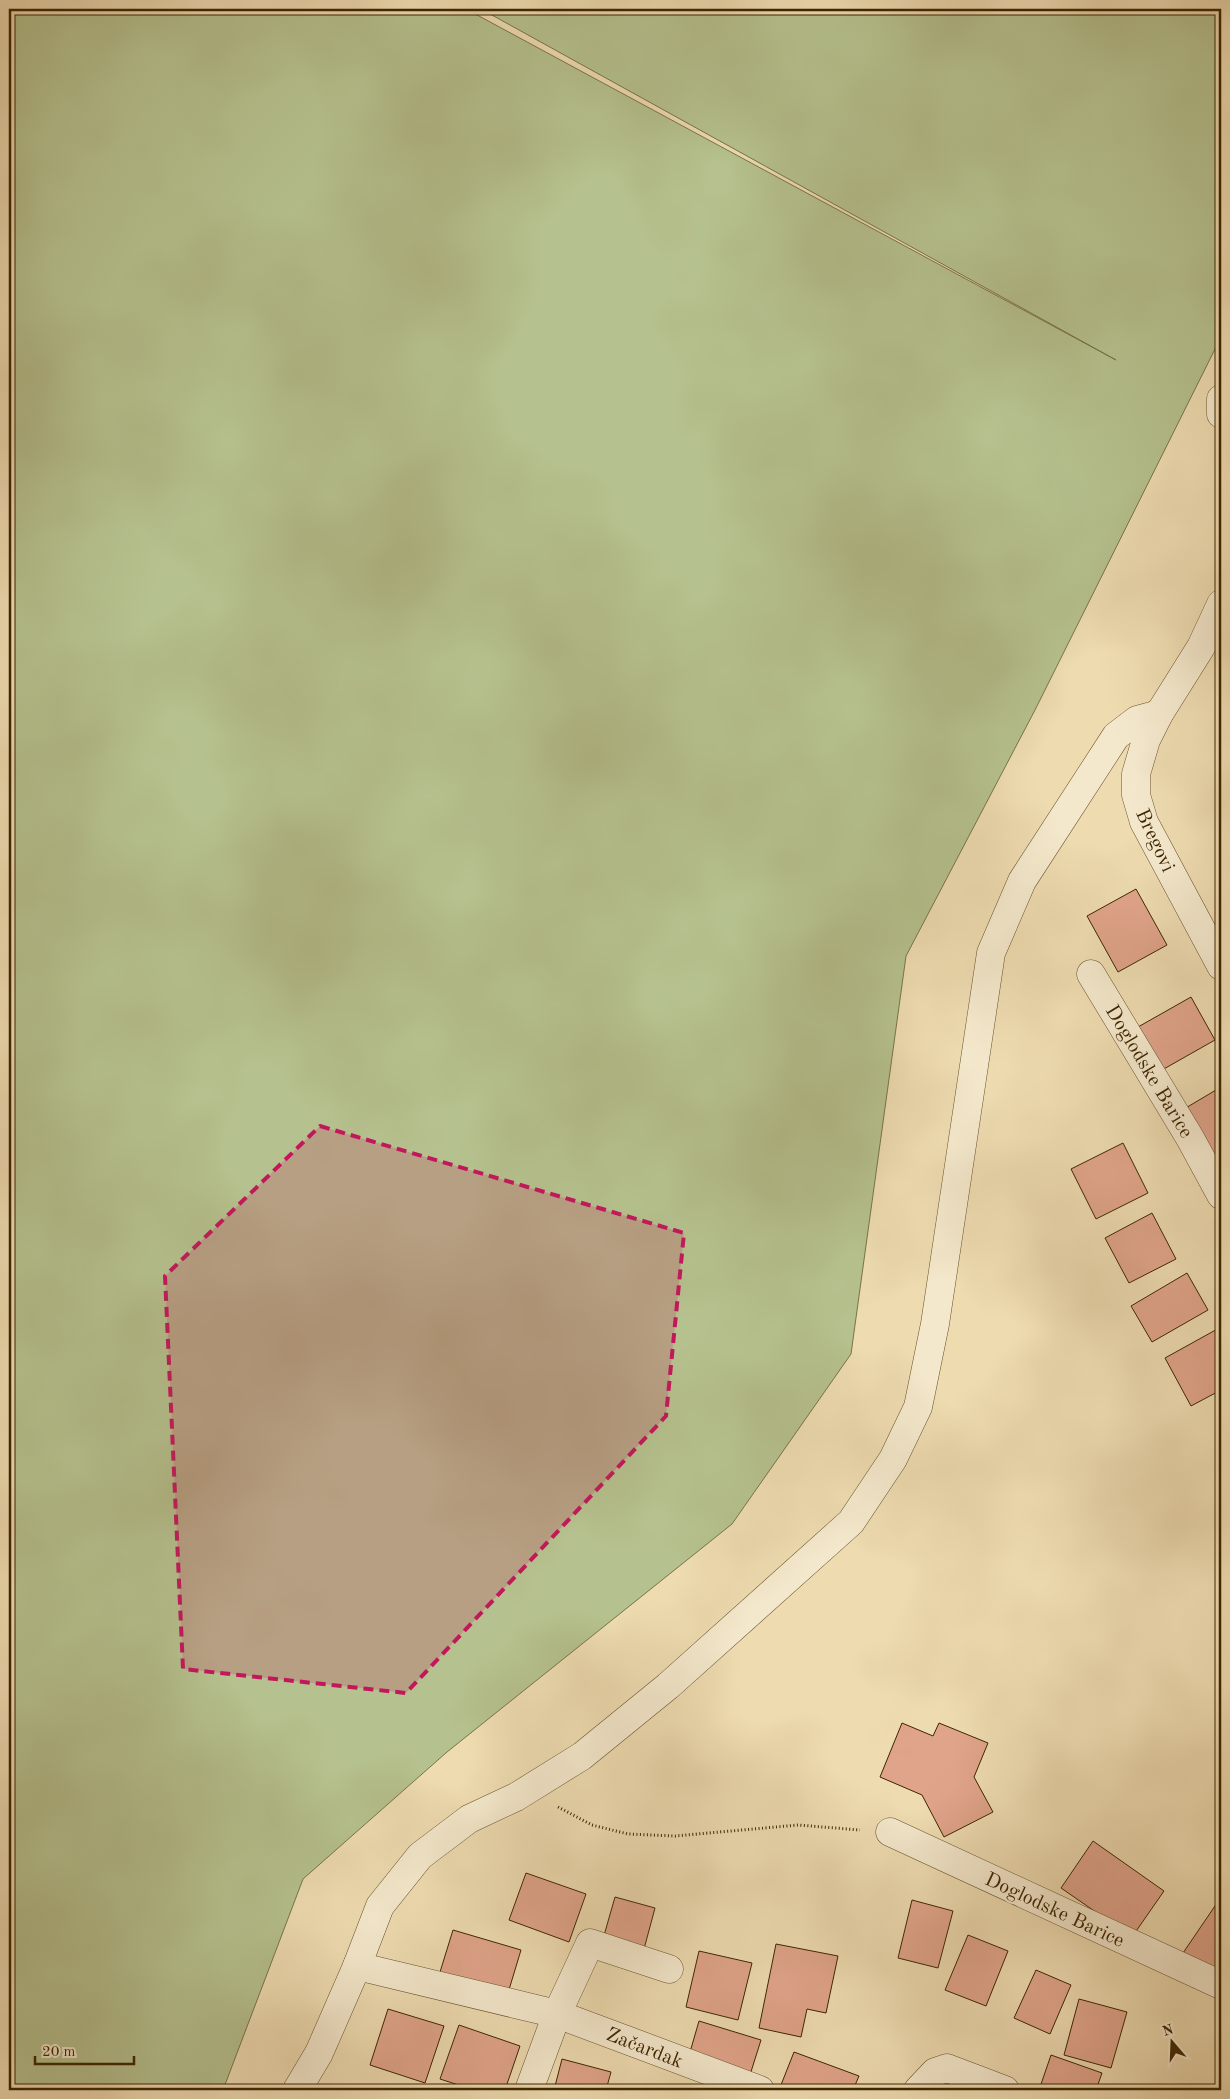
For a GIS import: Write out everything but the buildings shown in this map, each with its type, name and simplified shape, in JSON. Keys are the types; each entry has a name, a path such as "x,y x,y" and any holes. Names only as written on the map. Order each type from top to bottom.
{"street":[{"path":"1221,399 1221,414"},
{"name":"Bregovi","path":"1221,604 1200,647 1159,714 1136,774 1136,795 1144,822 1221,966"},
{"path":"297,2090 319,2053 357,1966 380,1906 420,1856 470,1819 516,1797 582,1756 668,1686 851,1522 894,1458 918,1407 935,1324 991,953 1022,880 1116,736 1136,720 1159,714"},
{"name":"Doglodske Barice","path":"1092,974 1190,1138 1221,1195"},
{"name":"Doglodske Barice","path":"890,1832 1221,1985"},
{"path":"529,2090 558,2014 590,1943 669,1969"},
{"name":"Začardak","path":"357,1966 558,2014 760,2090"},
{"path":"918,2090 935,2072 947,2068 1005,2090"}],"path":[{"path":"516,1797 555,1805 592,1825 628,1834 675,1836 798,1825 890,1832"}],"highlighted area":[{"path":"320,1126 684,1233 666,1416 406,1693 183,1669 165,1276"}],"green space":[{"path":"9,9 466,9 1116,360 481,9 1221,9 1221,337 1035,710 906,956 851,1354 732,1524 447,1752 303,1879 223,2090 9,2090"}]}
